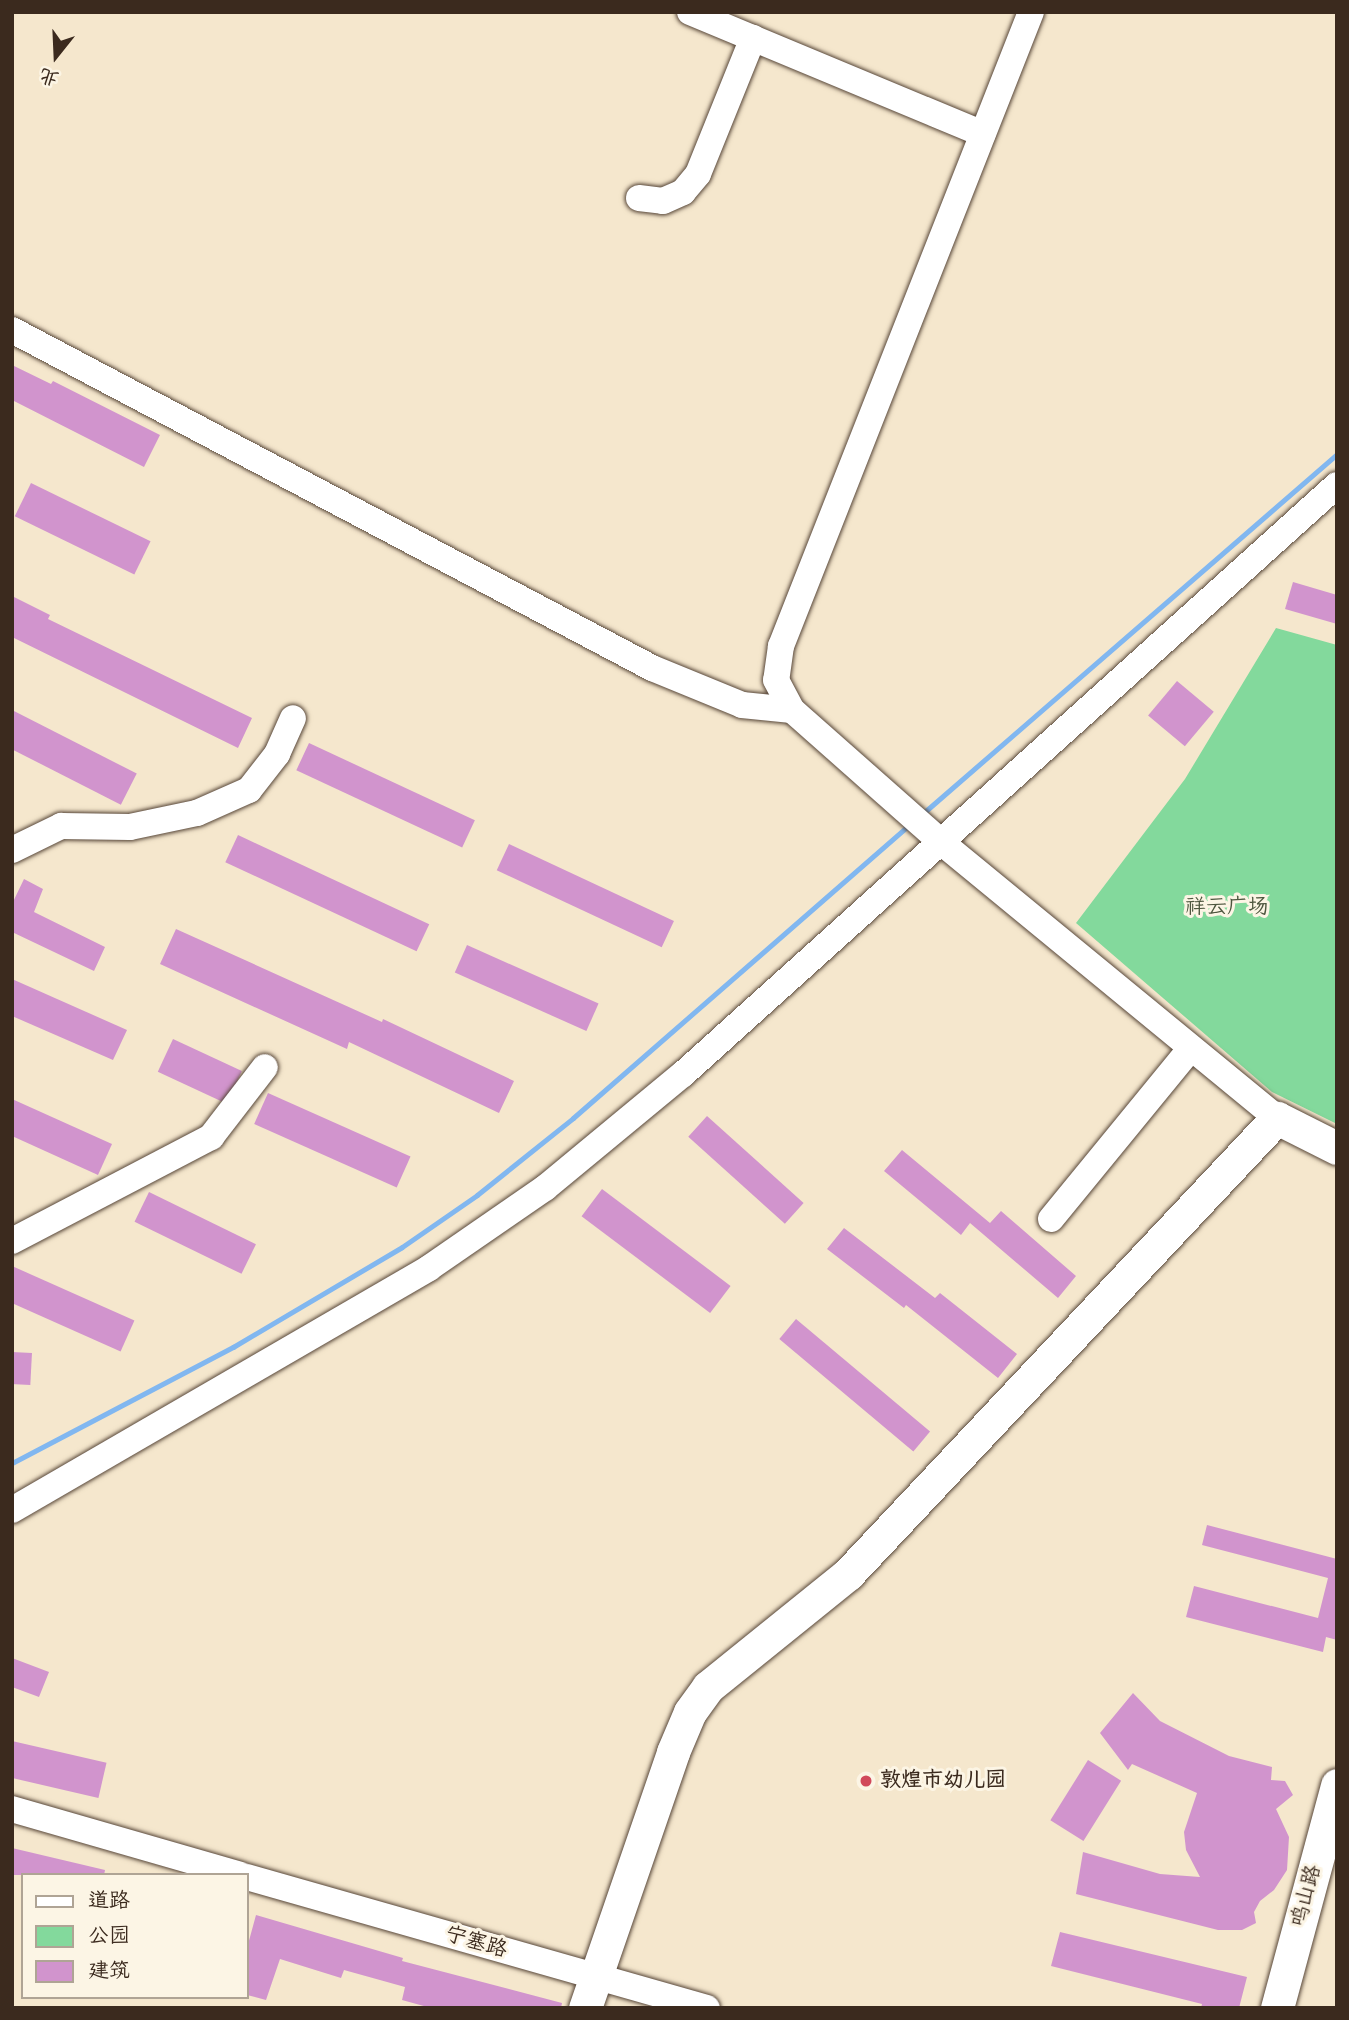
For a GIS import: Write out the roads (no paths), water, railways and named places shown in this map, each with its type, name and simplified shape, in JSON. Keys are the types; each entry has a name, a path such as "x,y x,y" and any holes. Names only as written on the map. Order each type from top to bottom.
{"main road":[{"path":"584,2008 673,1752 690,1712 708,1687 848,1574 1277,1118 1337,1148"},
{"name":"鸣山路","path":"1277,2008 1337,1785"}],"street":[{"path":"690,12 983,134"},
{"path":"1031,12 781,646 776,680 792,710 924,827 1277,1118"},
{"path":"639,198 663,201 683,192 698,174 753,38"},
{"path":"12,330 652,668 742,705 792,710"},
{"path":"12,1510 429,1268 545,1188 683,1074 924,827 1337,485"},
{"path":"12,850 61,826 130,827 197,813 249,790 277,754 293,719"},
{"path":"1051,1219 1191,1048"},
{"path":"12,1241 211,1137 265,1068"},
{"path":"12,1809 233,1873"},
{"name":"宁塞路","path":"248,1877 706,2008"}],"waterway":[{"path":"921,815 1337,454"},
{"path":"12,1463 233,1347 402,1247 477,1195 573,1118 909,825"}],"place":[{"name":"敦煌市幼儿园","path":"866,1781"}],"park label":[{"name":"祥云广场","path":"1227,908"}]}
